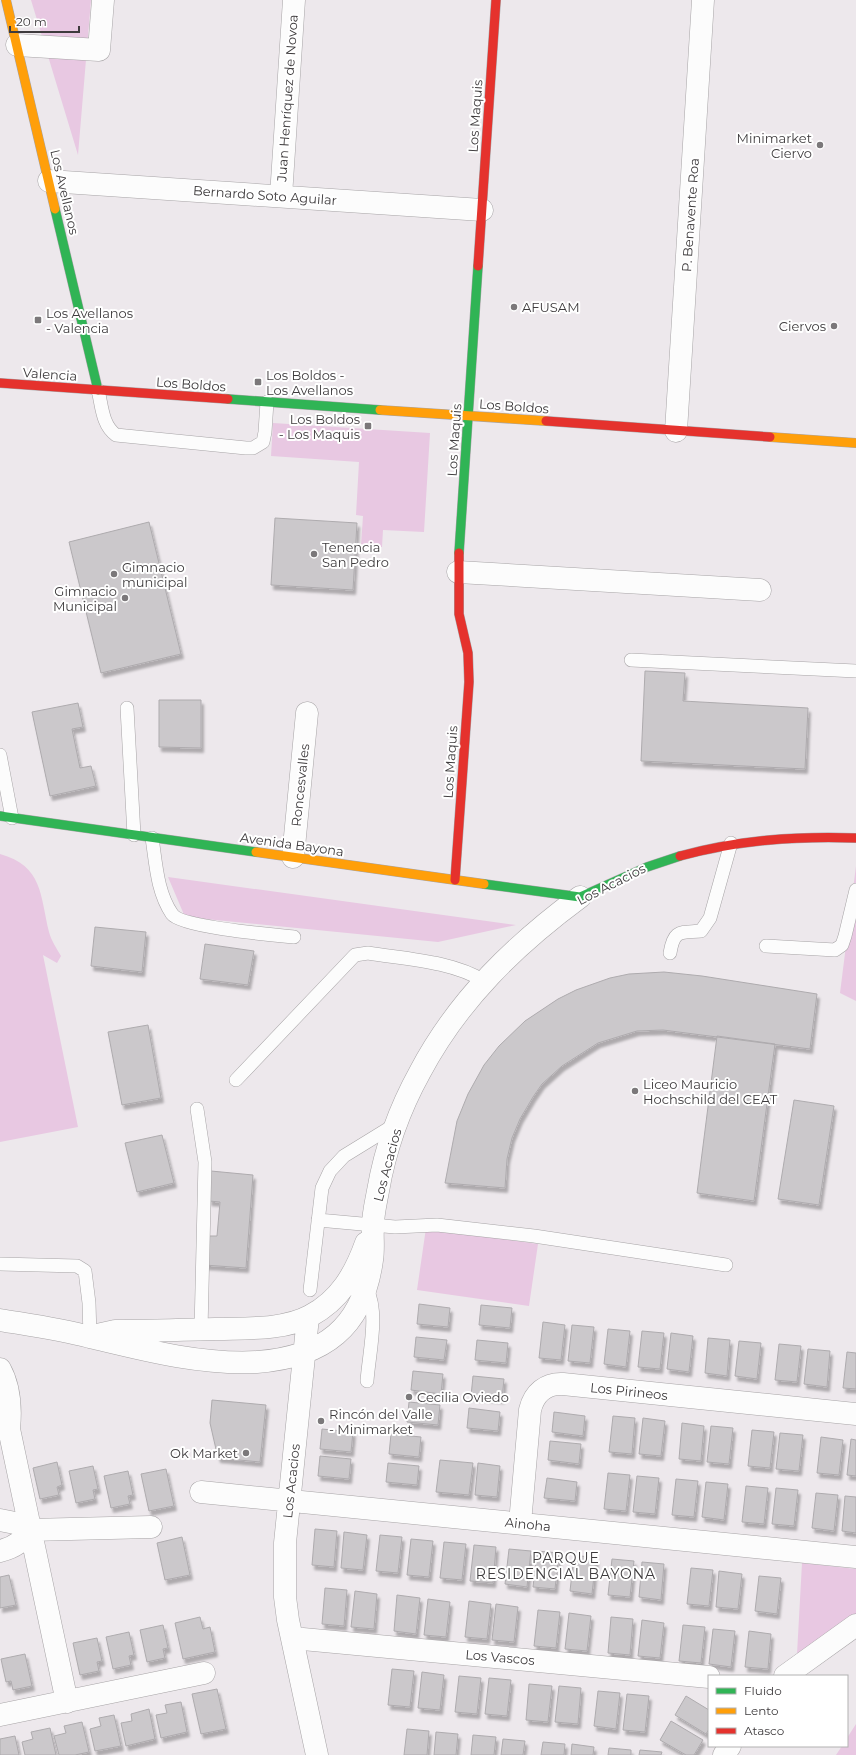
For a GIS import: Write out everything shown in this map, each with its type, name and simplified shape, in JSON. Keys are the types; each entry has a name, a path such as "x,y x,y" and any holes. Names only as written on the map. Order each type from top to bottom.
{"street":[{"name":"Los Avellanos","path":"6,0 98,390"},
{"path":"17,46 99,50 103,0"},
{"name":"Juan Henríquez de Novoa","path":"281,196 294,0"},
{"name":"Los Maquis","path":"455,880 469,682 468,653 459,614 458,572 496,0"},
{"name":"P. Benavente Roa","path":"676,431 703,0"},
{"name":"Bernardo Soto Aguilar","path":"49,181 482,210"},
{"name":"Valencia","path":"0,383 98,390"},
{"name":"Los Boldos","path":"98,390 856,443"},
{"path":"458,572 760,590"},
{"name":"Roncesvalles","path":"293,857 307,714"},
{"name":"Avenida Bayona","path":"6,817 580,897"},
{"name":"Los Acacios","path":"317,1755 292,1638 285,1597 284,1572 289,1501 305,1352 325,1343 346,1326 358,1309 367,1288 373,1248 373,1225 384,1164 398,1123 419,1073 437,1042 468,998 515,948 580,897 616,879 653,864 691,852 731,843 783,838 856,838"},
{"path":"90,1336 115,1331 206,1329 275,1325 308,1317 328,1304 346,1286 362,1254 373,1225"},
{"path":"0,1320 90,1336 155,1352 213,1360 257,1362 287,1357 305,1352 308,1317"},
{"path":"206,1329 213,1360"},
{"path":"0,1368 5,1380 9,1400 4,1423 30,1530 67,1702"},
{"name":"Los Pirineos","path":"520,1524 530,1410 536,1396 548,1386 564,1384 856,1414"},
{"name":"Ainoha","path":"201,1492 856,1557"},
{"path":"0,1520 15,1523 30,1530 152,1526"},
{"path":"0,1551 20,1542 30,1530"},
{"path":"786,1675 856,1625"},
{"name":"Los Vascos","path":"292,1638 708,1677"},
{"path":"0,1715 204,1673"}],"lane":[{"path":"98,390 105,423 116,435 246,448 253,448 263,442 267,402"},
{"path":"631,660 856,672"},
{"path":"127,708 134,835"},
{"path":"0,755 6,817"},
{"path":"152,838 162,896 173,916 197,924 294,937"},
{"path":"670,953 672,939 678,933 701,931 710,918 731,843"},
{"path":"766,946 835,950 842,945 856,890"},
{"path":"236,1080 355,955 360,953 368,953 452,967 472,973 484,981"},
{"path":"197,1109 205,1162 206,1329"},
{"path":"310,1290 322,1188 330,1171 336,1163 398,1123"},
{"path":"318,1220 395,1227 437,1224 534,1236 726,1265"},
{"path":"0,1264 77,1266 85,1271 89,1303 90,1336"},
{"path":"367,1288 371,1298 373,1312 367,1381"}],"shaded area":[{"path":"31,0 91,0 78,155"},
{"path":"273,423 430,433 424,532 383,530 382,547 361,546 363,516 356,515 359,462 271,456"},
{"path":"0,854 14,859 25,866 32,874 41,894 50,935 61,956 57,963 43,955 78,1127 0,1142"},
{"path":"856,866 856,1001 840,993"},
{"path":"168,877 516,925 438,942 185,917"},
{"path":"426,1228 538,1244 529,1306 417,1290"},
{"path":"802,1563 856,1569 856,1619 797,1654"},
{"path":"856,1724 856,1755 836,1755 841,1747 848,1747 848,1736"}],"building":[{"name":"Tenencia San Pedro","path":"275,518 357,523 353,590 271,585"},
{"name":"Gimnacio Municipal","path":"149,522 181,654 101,673 69,542"},
{"path":"645,671 685,673 683,701 808,708 805,769 641,761"},
{"path":"159,700 201,700 201,748 159,747"},
{"path":"78,703 83,727 72,729 80,768 91,766 96,786 50,796 32,712"},
{"path":"95,927 146,932 142,972 91,966"},
{"path":"205,944 254,951 248,985 200,979"},
{"path":"664,972 702,976 817,994 810,1049 663,1030 637,1031 598,1043 562,1066 542,1084 533,1097 520,1119 512,1138 507,1159 505,1188 445,1183 457,1121 468,1094 484,1065 499,1046 525,1021 558,999 576,990 610,978 629,974"},
{"path":"148,1025 161,1098 122,1105 108,1032"},
{"path":"717,1036 775,1044 754,1201 697,1193"},
{"path":"794,1100 834,1106 819,1205 778,1199"},
{"path":"162,1135 174,1183 137,1192 125,1143"},
{"path":"211,1171 253,1175 246,1268 204,1265 207,1236 217,1236 220,1202 209,1201"},
{"path":"419,1304 450,1308 448,1327 417,1324"},
{"path":"481,1305 512,1308 510,1328 479,1325"},
{"path":"543,1322 565,1325 561,1360 539,1358"},
{"path":"572,1325 594,1327 590,1363 568,1361"},
{"path":"608,1329 630,1331 626,1367 604,1364"},
{"path":"642,1331 664,1333 660,1369 638,1367"},
{"path":"671,1333 693,1336 689,1372 667,1369"},
{"path":"416,1337 447,1340 444,1360 414,1357"},
{"path":"708,1338 730,1340 727,1376 705,1373"},
{"path":"477,1340 508,1343 506,1363 475,1360"},
{"path":"739,1341 761,1343 757,1379 735,1376"},
{"path":"779,1344 801,1346 797,1382 775,1380"},
{"path":"808,1349 830,1351 827,1387 804,1384"},
{"path":"847,1352 856,1353 856,1389 843,1388"},
{"path":"413,1371 443,1374 441,1394 411,1390"},
{"path":"473,1376 504,1379 502,1399 471,1396"},
{"path":"212,1400 266,1405 260,1462 218,1458 210,1423"},
{"path":"409,1402 440,1405 438,1425 407,1422"},
{"path":"469,1408 500,1412 498,1431 467,1428"},
{"path":"554,1412 585,1416 583,1436 552,1432"},
{"path":"613,1416 635,1418 632,1454 609,1452"},
{"path":"643,1418 665,1421 661,1456 639,1454"},
{"path":"682,1423 704,1426 701,1461 679,1459"},
{"path":"711,1426 733,1428 729,1464 707,1462"},
{"path":"322,1429 353,1432 351,1452 320,1449"},
{"path":"752,1430 774,1432 770,1468 748,1466"},
{"path":"780,1433 803,1435 799,1471 776,1469"},
{"path":"391,1434 421,1437 419,1457 389,1454"},
{"path":"821,1437 843,1440 839,1475 817,1473"},
{"path":"851,1439 856,1440 856,1476 847,1475"},
{"path":"550,1441 581,1444 579,1464 548,1460"},
{"path":"320,1456 351,1459 349,1479 318,1476"},
{"path":"440,1460 473,1463 469,1495 436,1492"},
{"path":"57,1462 62,1485 57,1487 59,1495 40,1499 33,1468"},
{"path":"388,1463 419,1466 417,1485 386,1482"},
{"path":"478,1463 500,1466 497,1497 475,1495"},
{"path":"93,1466 98,1489 93,1490 95,1499 76,1503 69,1471"},
{"path":"166,1469 174,1506 149,1511 141,1474"},
{"path":"128,1471 133,1495 128,1496 130,1504 111,1508 104,1476"},
{"path":"608,1473 630,1475 626,1511 604,1509"},
{"path":"637,1476 659,1478 655,1514 633,1512"},
{"path":"547,1478 577,1482 575,1501 544,1498"},
{"path":"676,1479 698,1481 694,1517 672,1515"},
{"path":"706,1482 728,1484 724,1520 702,1517"},
{"path":"746,1486 768,1488 764,1524 742,1522"},
{"path":"776,1488 798,1490 794,1526 772,1524"},
{"path":"816,1493 838,1495 834,1531 812,1528"},
{"path":"845,1496 856,1497 856,1533 842,1531"},
{"path":"315,1529 337,1531 334,1567 312,1565"},
{"path":"344,1532 367,1535 363,1570 341,1568"},
{"path":"380,1535 402,1537 398,1573 376,1571"},
{"path":"182,1537 190,1575 165,1580 157,1543"},
{"path":"411,1539 433,1541 429,1577 407,1575"},
{"path":"444,1542 466,1544 462,1580 440,1578"},
{"path":"474,1545 496,1547 493,1583 470,1581"},
{"path":"509,1549 531,1551 527,1587 505,1584"},
{"path":"537,1551 559,1553 555,1589 533,1587"},
{"path":"574,1555 596,1558 592,1594 570,1591"},
{"path":"612,1559 634,1561 630,1597 608,1595"},
{"path":"642,1562 664,1564 661,1600 639,1597"},
{"path":"691,1568 713,1570 709,1606 687,1604"},
{"path":"719,1571 742,1574 738,1609 716,1607"},
{"path":"9,1575 16,1605 0,1608 0,1577"},
{"path":"759,1576 781,1578 777,1614 755,1611"},
{"path":"325,1588 347,1590 344,1626 322,1624"},
{"path":"355,1591 377,1594 374,1629 351,1627"},
{"path":"397,1595 420,1598 416,1634 394,1631"},
{"path":"428,1599 450,1602 446,1637 424,1635"},
{"path":"469,1601 491,1604 487,1639 465,1637"},
{"path":"496,1604 518,1607 514,1642 492,1640"},
{"path":"538,1610 560,1612 556,1648 534,1646"},
{"path":"569,1613 591,1616 587,1651 565,1649"},
{"path":"200,1617 203,1629 210,1627 215,1652 183,1659 175,1623"},
{"path":"611,1617 633,1619 630,1655 608,1653"},
{"path":"642,1620 664,1623 660,1658 638,1656"},
{"path":"163,1625 168,1648 163,1649 165,1658 147,1662 140,1630"},
{"path":"683,1625 705,1627 701,1663 679,1661"},
{"path":"713,1629 735,1631 731,1667 709,1664"},
{"path":"749,1631 771,1634 768,1669 745,1667"},
{"path":"129,1632 134,1655 129,1656 131,1665 113,1669 106,1637"},
{"path":"97,1638 102,1661 97,1662 99,1671 80,1675 73,1643"},
{"path":"25,1654 32,1686 13,1690 11,1681 6,1682 1,1659"},
{"path":"392,1669 414,1671 410,1707 388,1705"},
{"path":"422,1672 444,1675 440,1710 418,1708"},
{"path":"459,1676 481,1678 477,1714 455,1712"},
{"path":"489,1678 511,1680 507,1716 485,1714"},
{"path":"529,1684 552,1686 548,1722 526,1720"},
{"path":"559,1686 581,1688 578,1724 555,1722"},
{"path":"217,1689 226,1729 201,1734 192,1694"},
{"path":"598,1691 620,1693 616,1729 594,1726"},
{"path":"627,1694 649,1696 645,1732 623,1730"},
{"path":"686,1696 708,1709 708,1731 706,1734 675,1715"},
{"path":"181,1702 187,1732 161,1738 156,1715 167,1713 165,1705"},
{"path":"149,1709 155,1739 126,1746 121,1723 132,1721 131,1714"},
{"path":"114,1715 121,1746 95,1751 90,1729 101,1726 99,1718"},
{"path":"671,1721 703,1740 694,1755 686,1755 660,1740"},
{"path":"82,1722 89,1752 75,1755 59,1755 54,1736 66,1733 64,1726"},
{"path":"50,1728 56,1755 25,1755 22,1742 33,1739 31,1732"},
{"path":"407,1729 429,1731 427,1755 404,1755"},
{"path":"436,1732 458,1734 456,1755 434,1755"},
{"path":"473,1735 496,1737 494,1755 471,1755"},
{"path":"15,1736 19,1755 0,1755 0,1739"},
{"path":"503,1739 525,1741 523,1755 501,1755"},
{"path":"543,1742 565,1744 564,1755 541,1755"},
{"path":"572,1744 594,1747 593,1755 571,1755"},
{"path":"609,1748 631,1750 631,1755 608,1755"},
{"path":"640,1750 662,1752 661,1755 639,1755"}],"traffic: fast":[{"path":"55,209 98,390"},
{"path":"459,553 478,266"},
{"path":"228,399 380,410"},
{"path":"0,816 256,852"},
{"path":"484,884 580,897 647,867 680,856"}],"traffic: slow":[{"path":"6,0 55,209"},
{"path":"380,410 546,421"},
{"path":"770,437 856,443"},
{"path":"256,852 484,884"}],"traffic: jam":[{"path":"478,266 496,0"},
{"path":"0,383 228,399"},
{"path":"546,421 770,437"},
{"path":"455,880 469,682 468,653 459,614 459,553"},
{"path":"680,856 724,846 767,840 856,838"}],"place":[{"name":"Minimarket Ciervo","path":"820,145"},
{"name":"AFUSAM","path":"514,307"},
{"name":"Los Avellanos - Valencia","path":"38,320"},
{"name":"Ciervos","path":"834,326"},
{"name":"Los Boldos - Los Avellanos","path":"258,382"},
{"name":"Los Boldos - Los Maquis","path":"368,426"},
{"name":"Tenencia San Pedro","path":"314,554"},
{"name":"Gimnacio municipal","path":"114,574"},
{"name":"Gimnacio Municipal","path":"125,598"},
{"name":"Liceo Mauricio Hochschild del CEAT","path":"635,1091"},
{"name":"Cecilia Oviedo","path":"409,1397"},
{"name":"Rincón del Valle - Minimarket","path":"321,1421"},
{"name":"Ok Market","path":"246,1453"}],"district":[{"name":"PARQUE RESIDENCIAL BAYONA","path":"566,1566"}]}
